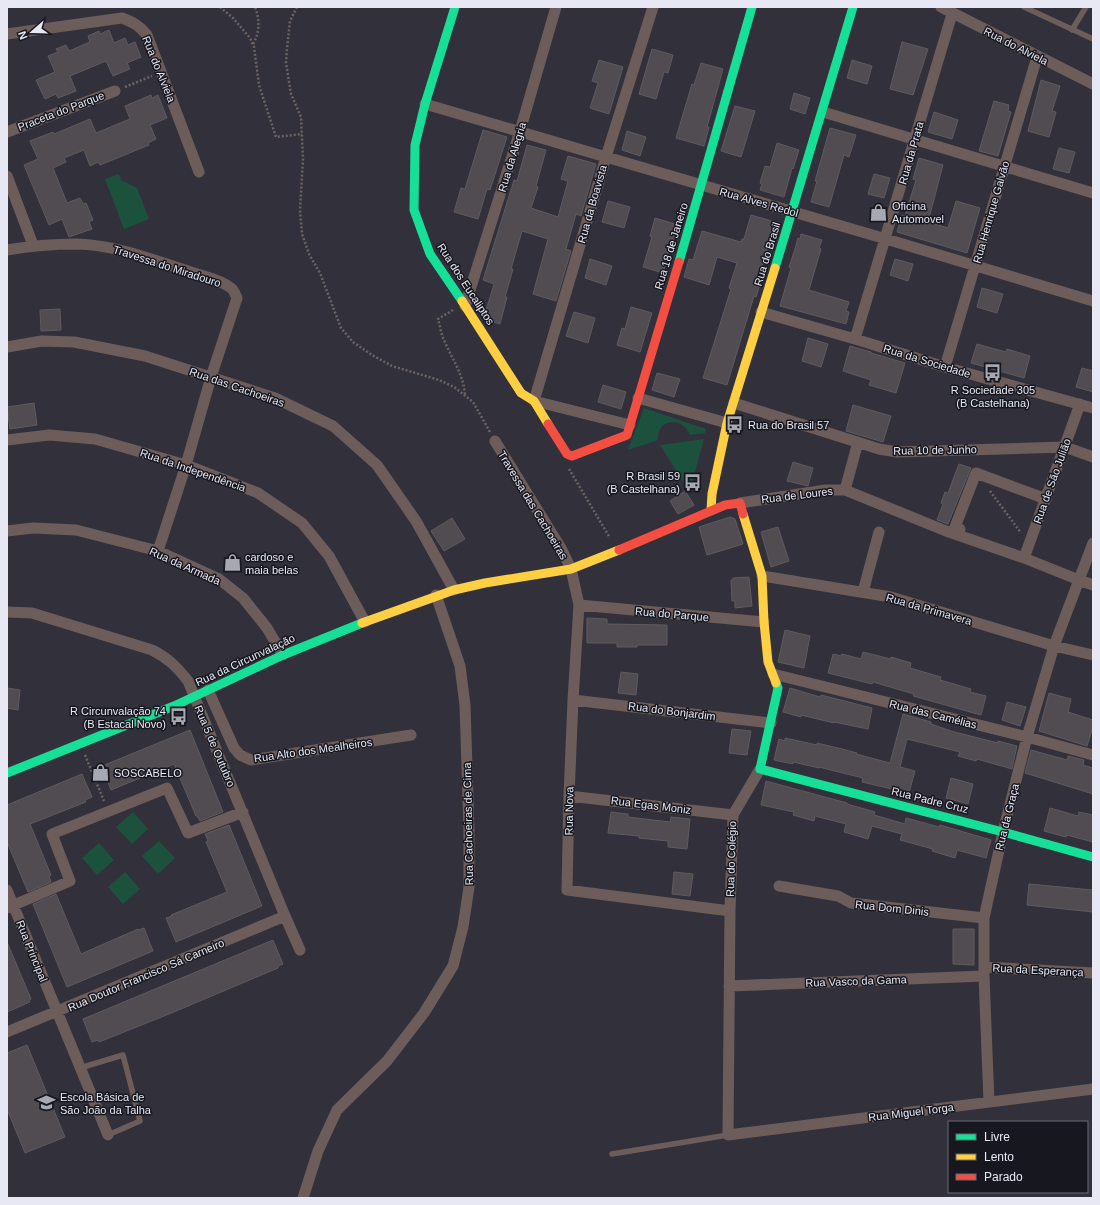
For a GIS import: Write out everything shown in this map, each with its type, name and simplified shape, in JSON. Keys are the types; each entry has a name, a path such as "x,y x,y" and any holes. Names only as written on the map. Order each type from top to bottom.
{"street":[{"name":"Rua dos Eucaliptos","path":"456,7 425,104 415,145 414,210 430,254 521,393 534,401 570,455"},
{"name":"Rua da Alegria","path":"464,305 520,132 556,7"},
{"name":"Rua da Boavista","path":"534,401 606,157 653,7"},
{"name":"Rua 18 de Janeiro","path":"570,455 627,435 702,185 752,7"},
{"name":"Rua do Brasil","path":"711,510 712,494 727,423 823,112 853,7"},
{"name":"Rua do Alviela","path":"941,7 952,14 1093,84"},
{"name":"Rua da Prata","path":"855,339 916,139 952,14"},
{"name":"Rua do Alviela","path":"7,34 122,18 141,27 147,34 199,172"},
{"name":"Rua Henrique Galvão","path":"945,367 1037,57"},
{"name":"Praceta do Parque","path":"7,132 116,91"},
{"name":"Rua Alves Redol","path":"425,104 1093,301"},
{"path":"823,112 1093,193"},
{"path":"7,176 33,245"},
{"name":"Travessa do Miradouro","path":"7,250 33,245 77,244 105,246 157,261 230,287 234,291 237,298 211,377"},
{"name":"Rua da Sociedade","path":"762,312 945,367 1093,408"},
{"name":"Rua das Cachoeiras","path":"7,347 42,341 74,342 145,356 275,398 333,426 377,465 416,521 454,590"},
{"path":"158,551 186,465 211,377"},
{"path":"638,398 727,423"},
{"path":"534,401 630,425"},
{"name":"Rua 10 de Junho","path":"734,403 879,449 897,452 1065,446 1093,457"},
{"name":"Rua de São Julião","path":"1024,558 1080,404"},
{"name":"Rua da Independência","path":"7,440 49,435 95,439 186,465 258,493 302,523 330,556 365,622"},
{"name":"Travessa das Cachoeiras","path":"495,441 562,550 571,569"},
{"path":"845,490 858,442"},
{"path":"958,535 960,529 955,527 976,473 1046,499"},
{"name":"Rua de Loures","path":"497,581 571,569 618,551 711,510 726,505 826,490 845,490 958,535 1024,558 1093,585"},
{"name":"Rua do Colégio","path":"728,1135 730,911 733,815 760,769 778,688 768,662 764,622 762,576 740,502"},
{"name":"Rua da Armada","path":"7,532 33,528 76,530 158,551 219,579 243,598 267,628 283,655"},
{"path":"863,592 879,532"},
{"name":"Rua da Graça","path":"989,1102 984,971 984,918 1003,832 1027,737 1054,646 1093,542"},
{"name":"Rua Nova","path":"571,569 579,605 573,700 567,890 730,911"},
{"name":"Rua da Primavera","path":"762,576 891,597 1054,646 1093,655"},
{"name":"Rua da Circunvalação","path":"7,773 174,706 283,655 365,622 454,590 497,581"},
{"name":"Rua Cachoeiras de Cima","path":"303,1198 318,1151 337,1110 387,1061 424,1013 453,966 463,927 469,887 470,830 465,705 460,666 436,596"},
{"name":"Rua do Parque","path":"579,605 764,622"},
{"name":"Rua 5 de Outubro","path":"7,612 32,613 152,650 164,656 176,666 188,681 195,696 300,950"},
{"name":"Rua das Camélias","path":"773,674 1027,737 1093,755"},
{"name":"Rua Alto dos Mealheiros","path":"208,690 234,748 240,755 251,760 411,735"},
{"name":"Rua do Bonjardim","path":"573,700 771,723"},
{"name":"Rua Padre Cruz","path":"760,769 1093,857"},
{"path":"10,907 70,881 52,834 108,810 167,788 188,833 243,812"},
{"name":"Rua Egas Moniz","path":"569,796 733,815"},
{"name":"Rua Dom Dinis","path":"779,886 838,896 851,903 984,918"},
{"name":"Rua Principal","path":"7,890 10,907 57,1012 108,1135"},
{"name":"Rua Doutor Francisco Sá Carneiro","path":"7,1032 285,916"},
{"name":"Rua Vasco da Gama","path":"729,986 984,971"},
{"name":"Rua da Esperança","path":"984,971 1093,973"},
{"name":"Rua Miguel Torga","path":"728,1135 1093,1089"}],"lane":[{"path":"1024,7 1093,40"},
{"path":"1072,30 1086,7"},
{"path":"80,1068 123,1055 140,1121 108,1135"},
{"path":"612,1154 728,1135"}],"path":[{"path":"220,7 242,28 253,44 258,85 276,137 302,134"},
{"path":"253,44 258,35 259,17 255,7"},
{"path":"297,7 290,22 286,48 286,63 291,94 301,117 302,159 300,210 302,234 309,254 320,273 341,328 353,342 392,366 440,380 454,386 473,402 495,441"},
{"path":"116,91 161,73"},
{"path":"464,305 438,319 443,339 461,375 465,396"},
{"path":"570,455 565,461 573,478 618,551"},
{"path":"989,490 1029,543"},
{"path":"80,743 108,810"}],"green space":[{"path":"119,174 121,180 137,188 149,219 124,229 105,179"},
{"path":"644,408 706,429 705,433 690,435 681,424 670,422 661,428 658,433 658,440 628,450"},
{"path":"704,439 690,490 689,491 660,445"},
{"path":"133,812 148,829 132,844 116,827"},
{"path":"159,841 175,858 158,874 142,856"},
{"path":"99,843 114,860 97,875 82,858"},
{"path":"125,872 140,889 123,904 108,887"}],"building":[{"path":"109,30 114,43 125,38 128,45 135,42 141,57 127,63 130,69 113,76 106,61 70,76 76,91 58,98 56,94 45,99 36,80 55,72 48,56 58,52 56,49 66,45 69,51 90,42 88,36 99,31 100,34"},
{"path":"902,42 928,49 913,95 890,89"},
{"path":"652,49 673,55 668,73 664,72 656,99 639,94"},
{"path":"599,60 623,67 609,114 590,108 598,83 592,81"},
{"path":"852,60 872,66 867,84 847,78"},
{"path":"701,63 723,69 707,127 709,127 704,146 676,138 692,84 694,85"},
{"path":"1041,80 1060,86 1052,111 1056,112 1049,137 1028,131"},
{"path":"794,93 810,98 805,114 790,109"},
{"path":"151,95 152,98 158,95 167,118 150,125 156,139 148,143 149,145 100,165 98,162 90,166 84,150 64,158 66,162 53,168 67,203 80,198 83,204 86,203 93,220 89,222 92,229 69,237 62,219 49,225 24,165 38,159 30,141 53,132 54,134 90,119 96,133 130,119 125,106"},
{"path":"994,101 1009,105 1008,111 1011,112 998,156 979,151"},
{"path":"735,106 755,111 741,157 721,151"},
{"path":"934,112 958,120 952,139 928,132"},
{"path":"830,128 856,135 849,157 844,155 829,207 811,202 817,181 815,181"},
{"path":"483,130 507,137 490,190 487,189 478,219 454,212 461,188 465,189"},
{"path":"627,131 646,137 640,156 622,150"},
{"path":"777,143 799,150 784,197 760,190 762,184 760,183 765,166 770,167"},
{"path":"527,145 546,150 536,186 538,187 531,208 558,217 568,181 561,179 568,156 596,164 581,216 576,214 566,249 571,251 556,301 533,294 548,239 522,231 511,269 513,269 505,297 507,297 500,324 487,320 489,315 485,314 494,284 483,280 514,180 517,181"},
{"path":"1059,148 1075,152 1069,173 1053,169"},
{"path":"919,158 943,165 928,222 948,228 956,201 980,208 967,253 897,232 902,215 905,216 916,180 913,179"},
{"path":"874,174 890,178 884,198 868,194"},
{"path":"608,201 630,207 624,228 602,222"},
{"path":"751,215 775,222 760,273 763,274 756,297 754,296 727,385 703,378 731,289 729,288 737,263 717,257 709,285 684,277 689,259 693,260 702,231 741,242 742,239 744,239"},
{"path":"655,218 678,225 673,243 671,242 663,273 643,267 652,237 650,236"},
{"path":"801,234 822,240 819,248 821,249 809,290 849,302 846,311 849,312 846,324 780,306 791,268 789,267 798,238 800,239"},
{"path":"590,259 612,266 606,285 585,278"},
{"path":"895,259 913,264 908,281 890,275"},
{"path":"982,288 1003,294 997,313 977,307"},
{"path":"631,307 652,313 640,352 617,345 622,328 625,329"},
{"path":"60,309 61,330 41,331 40,310"},
{"path":"574,312 595,318 588,343 566,336"},
{"path":"808,338 828,344 821,367 802,361"},
{"path":"977,344 1006,352 1007,349 1030,356 1024,378 971,363"},
{"path":"850,346 905,363 896,393 869,385 871,380 843,371"},
{"path":"1082,368 1093,371 1093,392 1076,387"},
{"path":"657,373 680,379 674,397 652,390"},
{"path":"603,385 626,392 621,409 598,402"},
{"path":"34,403 37,425 10,429 7,407"},
{"path":"853,405 891,416 883,442 846,431"},
{"path":"793,462 813,468 808,486 787,481"},
{"path":"959,464 971,468 948,524 937,520 943,504 941,503 945,492 948,493"},
{"path":"685,491 694,505 678,514 670,501"},
{"path":"730,517 735,519 743,544 707,555 699,527"},
{"path":"452,518 465,539 444,551 431,531"},
{"path":"778,527 789,561 771,567 761,532"},
{"path":"749,577 752,606 735,608 735,601 732,601 731,580 733,580 733,578"},
{"path":"587,618 607,619 607,624 667,625 667,645 617,647 617,643 587,643"},
{"path":"785,630 810,636 804,668 778,662"},
{"path":"863,652 891,659 891,657 911,663 910,668 941,677 940,680 971,689 970,692 986,696 981,715 913,696 914,694 873,682 872,684 828,673 833,654 841,656 842,654 861,659"},
{"path":"621,672 638,674 636,695 618,693"},
{"path":"7,688 20,690 18,710 7,708"},
{"path":"790,688 820,697 821,695 872,708 868,729 801,715 801,717 783,712"},
{"path":"1049,693 1071,699 1068,712 1093,720 1093,727 1087,746 1039,731"},
{"path":"1007,702 1026,707 1020,726 1002,720"},
{"path":"903,714 931,722 931,724 951,731 998,743 998,741 1017,746 1012,769 977,759 976,761 958,756 960,752 907,739 900,767 915,771 909,793 862,782 863,778 819,767 774,760 779,739 785,741 785,738 817,745 817,743 890,763"},
{"path":"732,729 751,731 747,755 729,753"},
{"path":"190,730 223,812 200,821 196,816 174,764 111,790 102,766"},
{"path":"1031,750 1067,760 1068,756 1084,760 1083,765 1093,768 1093,794 1025,773"},
{"path":"82,774 92,797 85,800 86,802 30,824 51,875 49,876 51,882 28,892 7,842 7,805"},
{"path":"951,778 973,784 968,804 946,798"},
{"path":"766,781 847,803 875,812 874,815 905,824 906,818 939,827 940,825 991,840 986,858 957,850 955,858 932,851 933,849 900,840 902,834 872,826 868,839 844,832 846,824 815,816 814,821 793,815 794,812 761,805"},
{"path":"1050,808 1078,816 1079,812 1093,815 1093,842 1044,831"},
{"path":"611,812 628,814 628,817 670,822 671,817 690,819 687,849 668,847 668,841 608,833"},
{"path":"229,825 262,906 176,942 166,918 227,892 206,842 208,841 205,834"},
{"path":"674,872 693,874 690,896 672,894"},
{"path":"1029,884 1093,890 1093,912 1027,905"},
{"path":"56,894 81,954 138,929 144,928 153,951 67,987 33,904"},
{"path":"953,929 974,929 974,965 953,964"},
{"path":"273,940 283,964 278,966 278,968 99,1042 98,1040 92,1042 83,1019"},
{"path":"7,942 31,999 29,1000 30,1002 7,1012"},
{"path":"27,1045 65,1137 25,1153 7,1109 7,1053"}],"traffic: fast":[{"path":"455,7 425,104 415,145 414,210 430,254 462,301"},
{"path":"679,262 752,7"},
{"path":"775,268 853,7"},
{"path":"7,773 174,706 283,655 362,623"},
{"path":"776,683 778,688 760,769 1093,857"}],"traffic: slow":[{"path":"711,510 712,494 727,423 775,268"},
{"path":"462,301 521,393 534,401 548,424"},
{"path":"743,514 762,576 764,622 768,662 776,683"},
{"path":"362,623 454,590 485,583 571,569 619,550"}],"traffic: jam":[{"path":"548,424 567,454 572,456 627,435 679,262"},
{"path":"619,550 725,505 740,503 743,514"}],"place":[{"name":"Oficina Automovel","path":"879,212"},
{"name":"R Sociedade 305 (B Castelhana)","path":"993,372"},
{"name":"Rua do Brasil 57","path":"735,425"},
{"name":"R Brasil 59 (B Castelhana)","path":"693,482"},
{"name":"cardoso e maia belas","path":"232,563"},
{"name":"R Circunvalação 74 (B Estacal Novo)","path":"179,717"},
{"name":"SOSCABELO","path":"101,773"},
{"name":"Escola Básica de São João da Talha","path":"47,1103"}]}
